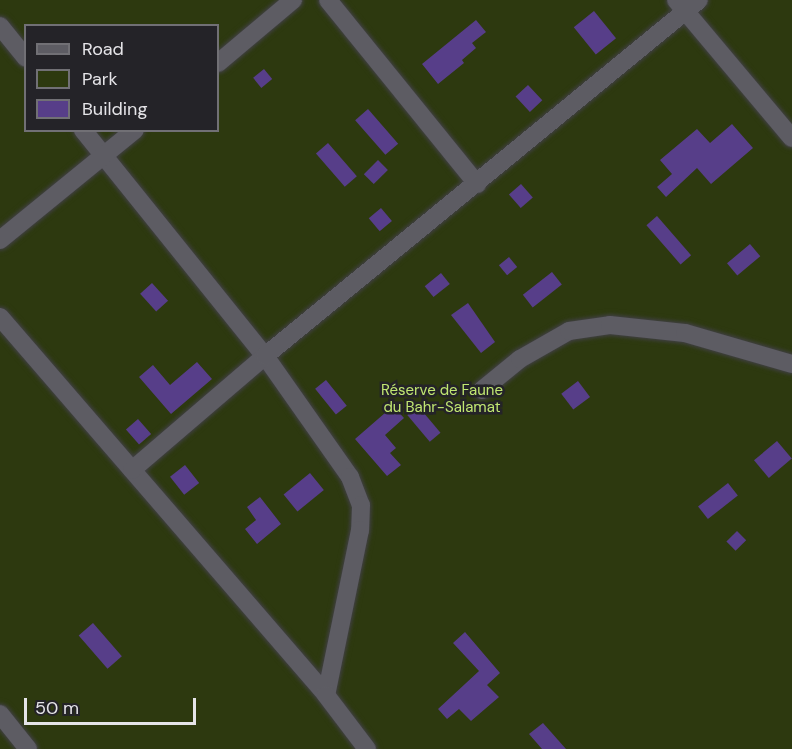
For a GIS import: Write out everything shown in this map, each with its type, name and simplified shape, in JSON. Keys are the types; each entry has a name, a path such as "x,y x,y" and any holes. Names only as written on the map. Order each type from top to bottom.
{"street":[{"path":"219,62 294,0"},
{"path":"328,0 477,184"},
{"path":"132,470 265,356 477,184 687,4 792,138"},
{"path":"0,26 24,56"},
{"path":"85,132 265,356 350,477 361,505 360,530 326,695"},
{"path":"0,240 133,132"},
{"path":"0,317 326,695 367,749"},
{"path":"482,390 520,359 569,331 610,324 685,333 792,364"},
{"path":"0,714 28,749"}],"green space":[{"name":"Réserve de Faune du Bahr-Salamat","path":"0,0 792,0 792,749 0,749"}],"building":[{"path":"594,11 616,38 596,55 574,27"},
{"path":"476,20 486,32 472,43 476,48 462,60 464,63 438,84 422,64"},
{"path":"264,69 272,79 261,88 253,78"},
{"path":"528,85 542,100 530,112 516,97"},
{"path":"368,109 398,144 385,155 355,120"},
{"path":"732,124 753,148 711,184 697,168 666,197 657,187 672,174 660,160 697,129 710,143"},
{"path":"328,143 357,176 345,187 316,153"},
{"path":"378,160 388,170 374,184 364,174"},
{"path":"521,184 533,198 521,208 509,194"},
{"path":"381,208 392,221 380,231 369,218"},
{"path":"657,216 691,255 681,264 646,225"},
{"path":"750,244 760,256 737,276 727,263"},
{"path":"509,257 517,267 507,275 499,265"},
{"path":"552,272 562,285 533,307 523,295"},
{"path":"441,273 450,284 433,297 425,286"},
{"path":"152,283 168,301 156,312 140,294"},
{"path":"468,303 495,342 481,353 451,315"},
{"path":"197,362 212,379 171,414 139,377 153,365 170,385"},
{"path":"326,380 347,406 336,414 315,389"},
{"path":"578,381 590,397 573,410 561,394"},
{"path":"393,406 404,418 385,435 396,448 390,453 401,465 387,476 355,439"},
{"path":"418,406 440,433 430,442 407,415"},
{"path":"138,419 151,434 139,445 126,429"},
{"path":"777,441 792,459 769,478 754,460"},
{"path":"185,465 199,483 184,495 170,477"},
{"path":"310,473 324,490 297,511 284,494"},
{"path":"728,483 738,496 708,519 698,506"},
{"path":"260,497 281,524 257,544 245,529 256,520 247,507"},
{"path":"737,531 746,540 736,551 726,542"},
{"path":"93,623 122,656 108,669 79,635"},
{"path":"465,632 500,673 487,685 499,697 471,721 459,709 447,719 438,709 479,671 453,643"},
{"path":"543,723 566,749 542,749 529,734"}]}
